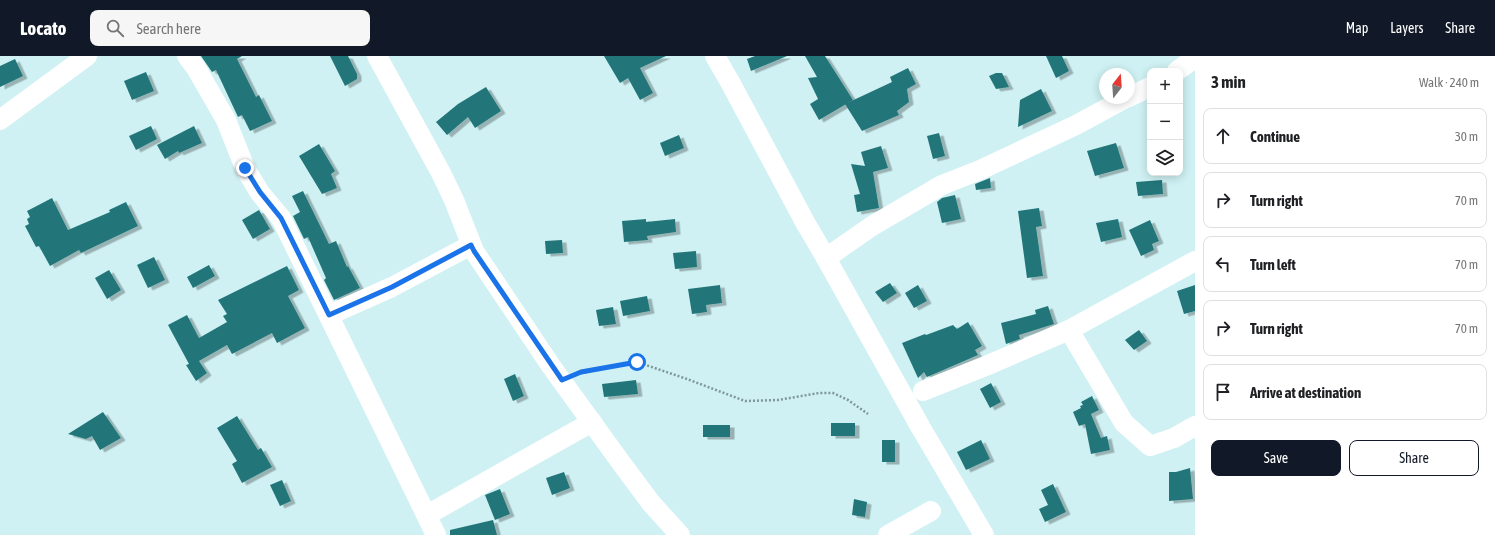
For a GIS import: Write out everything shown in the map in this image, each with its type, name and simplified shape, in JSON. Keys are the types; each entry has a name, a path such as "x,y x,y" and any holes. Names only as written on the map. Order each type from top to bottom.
{"street":[{"path":"0,119 87,56"},
{"path":"187,56 196,68 226,120 245,168 260,192 281,218 436,535"},
{"path":"377,56 441,173 454,200 474,251 562,380 651,504 680,535"},
{"path":"715,56 785,188 826,258 914,416 984,535"},
{"path":"1181,68 1195,58"},
{"path":"1135,94 1147,88"},
{"path":"826,258 872,226 942,186 1041,142 1115,104"},
{"path":"329,315 392,287 471,245"},
{"path":"923,391 1069,330 1195,261"},
{"path":"1069,330 1124,423 1150,446 1174,438 1195,426"},
{"path":"427,515 592,422"},
{"path":"888,535 931,511"}],"path":[{"path":"562,380 581,372 637,362 745,401 778,400 819,393 832,393 848,400 868,414"}],"building":[{"path":"201,56 242,56 237,59 256,97 259,95 272,121 250,131 242,115 238,117 216,70 212,72"},
{"path":"330,56 348,56 357,74 357,79 345,86"},
{"path":"604,56 666,56 640,68 653,93 640,100 628,78 620,83"},
{"path":"755,56 787,56 751,71 747,59"},
{"path":"805,56 825,56 853,100 819,120 810,104 818,99 808,78 817,77"},
{"path":"1046,56 1062,56 1069,71 1056,78"},
{"path":"15,59 23,76 0,87 0,66"},
{"path":"908,68 916,84 907,89 909,102 897,111 899,115 862,131 845,104 892,82 890,77"},
{"path":"146,72 154,91 132,100 124,81"},
{"path":"996,73 1002,73 1009,87 996,89 989,76"},
{"path":"486,87 501,111 475,128 468,117 447,135 436,122 458,104"},
{"path":"1041,89 1052,111 1018,127 1020,100"},
{"path":"151,126 157,139 136,150 129,136"},
{"path":"194,126 202,143 179,153 178,151 165,159 157,145"},
{"path":"939,133 945,156 933,159 927,136"},
{"path":"679,135 684,148 665,156 660,143"},
{"path":"1116,143 1124,168 1095,176 1087,151"},
{"path":"319,144 335,171 331,174 337,188 322,194 299,156"},
{"path":"881,146 888,168 873,172 879,208 857,212 854,195 860,194 851,164 865,166 861,152"},
{"path":"990,178 991,188 976,190 975,184"},
{"path":"1162,180 1163,194 1138,196 1136,182"},
{"path":"303,191 329,244 336,241 347,267 348,266 360,288 334,300 324,280 326,278 308,237 304,239 293,216 300,212 292,196"},
{"path":"955,195 961,219 942,223 937,202 942,198"},
{"path":"52,198 68,230 110,212 109,210 126,202 138,226 81,253 79,250 50,266 39,246 36,247 25,226 29,224 27,219 30,217 27,211"},
{"path":"1039,208 1042,226 1036,227 1043,276 1027,278 1018,211"},
{"path":"259,210 270,229 253,239 242,220"},
{"path":"646,219 646,222 675,219 676,232 647,236 648,240 624,242 622,221"},
{"path":"1118,219 1122,237 1101,242 1096,223"},
{"path":"1150,220 1159,241 1152,244 1154,250 1141,256 1129,230"},
{"path":"562,240 563,253 546,254 545,241"},
{"path":"696,251 697,267 675,269 673,253"},
{"path":"154,257 165,280 148,288 137,265"},
{"path":"209,265 215,276 193,288 187,277"},
{"path":"287,266 299,290 288,296 305,328 277,343 272,333 232,354 227,345 199,361 207,373 196,381 186,365 189,364 168,325 187,315 199,338 227,322 223,316 227,314 218,300"},
{"path":"109,270 121,290 107,299 95,278"},
{"path":"890,283 897,293 883,302 875,292"},
{"path":"720,285 722,303 706,305 707,312 692,314 688,289"},
{"path":"918,285 927,301 914,308 905,293"},
{"path":"1195,285 1195,311 1184,314 1177,291"},
{"path":"647,296 650,311 623,316 620,301"},
{"path":"1048,306 1054,324 1019,335 1020,339 1006,344 1001,323 1036,314 1035,310"},
{"path":"613,307 616,324 599,326 596,310"},
{"path":"968,322 982,346 975,350 978,355 927,377 924,372 918,378 902,343 953,325 957,329"},
{"path":"1139,330 1147,341 1134,350 1125,340"},
{"path":"515,374 524,396 513,401 504,379"},
{"path":"636,380 638,394 604,397 602,384"},
{"path":"991,383 1001,402 990,408 980,389"},
{"path":"1092,396 1099,410 1091,414 1101,438 1107,436 1110,450 1091,454 1085,424 1079,426 1073,412 1081,408 1080,406 1083,405 1081,402"},
{"path":"103,412 121,438 100,450 92,436 86,439 68,434"},
{"path":"237,416 258,450 261,448 272,467 242,483 232,464 237,461 217,428"},
{"path":"831,423 855,423 855,436 831,436"},
{"path":"703,425 730,425 730,437 703,437"},
{"path":"882,440 895,440 895,462 882,462"},
{"path":"981,440 990,459 966,470 957,452"},
{"path":"1190,468 1193,499 1169,501 1169,472 1176,472"},
{"path":"564,472 570,488 552,495 546,478"},
{"path":"282,480 291,501 280,506 270,485"},
{"path":"1053,484 1066,512 1045,522 1039,509 1048,505 1041,490"},
{"path":"500,489 510,514 495,520 485,495"},
{"path":"854,499 867,502 865,517 852,515"},
{"path":"493,520 497,535 450,535 450,530"}],"route":[{"path":"245,168 260,192 281,218 329,315 392,287 459,253 471,245 551,366 562,380 581,372 637,362"}]}
